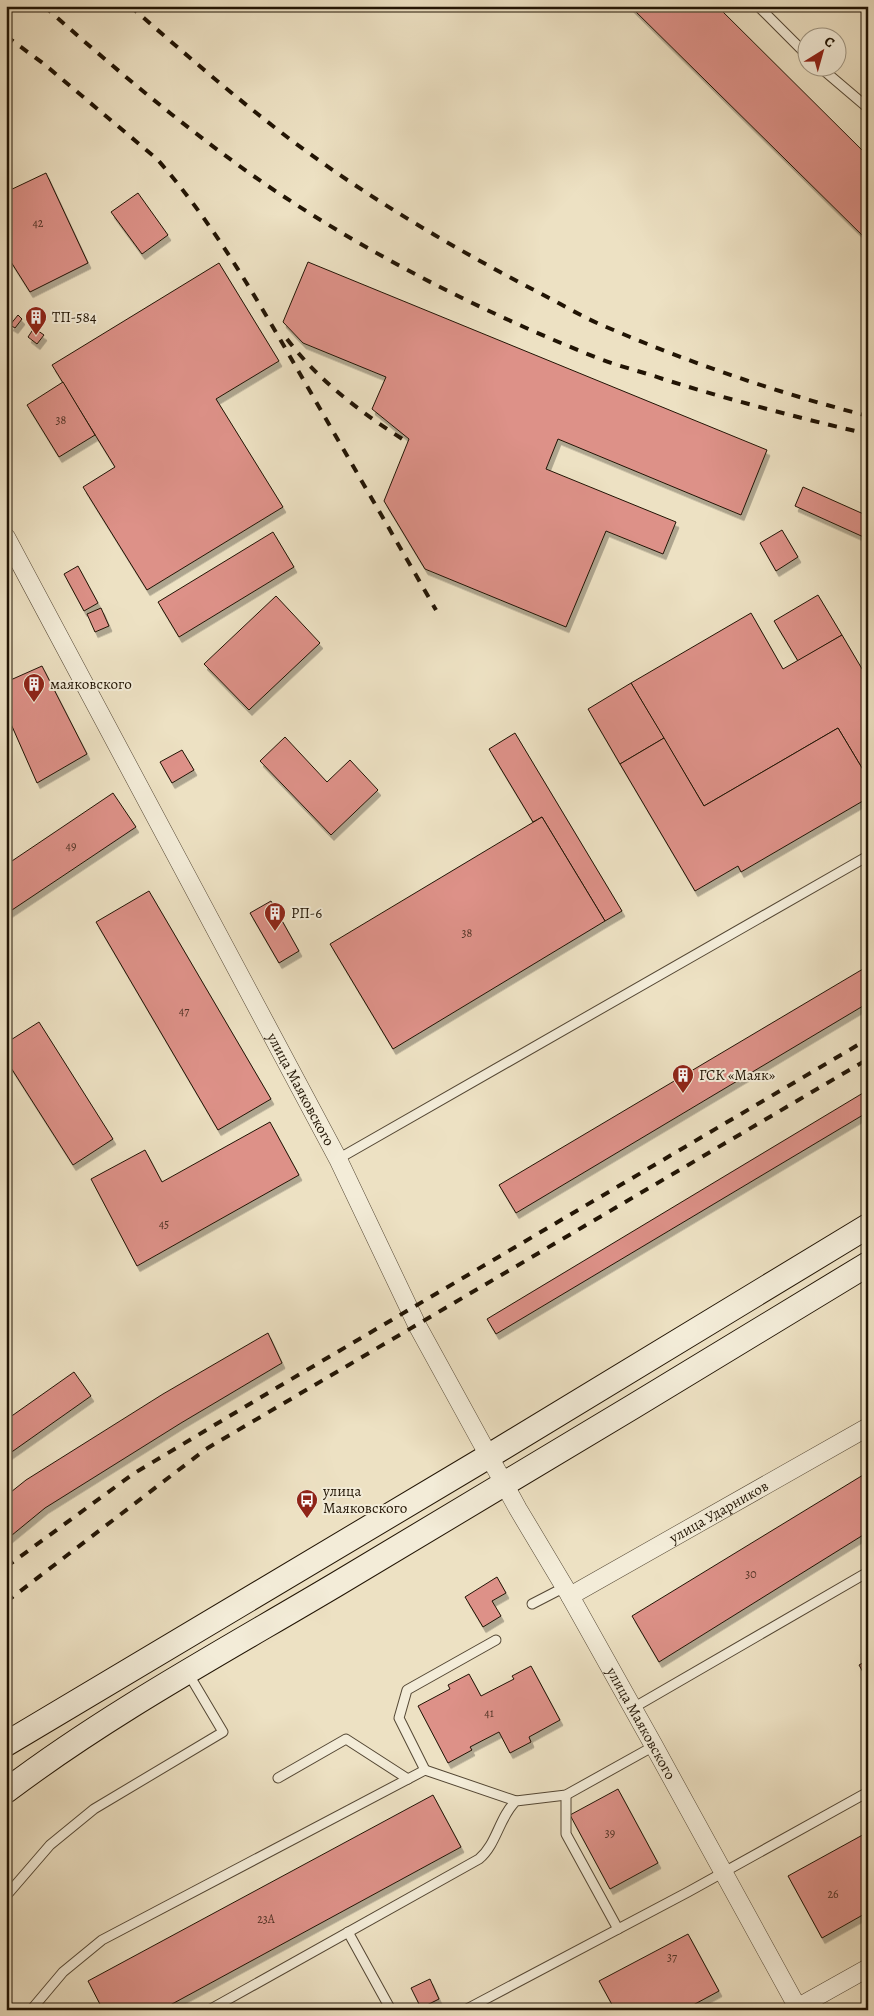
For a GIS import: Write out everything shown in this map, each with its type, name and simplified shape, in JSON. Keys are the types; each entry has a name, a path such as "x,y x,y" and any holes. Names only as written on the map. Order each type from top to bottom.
{"main road":[{"path":"6,1744 489,1456 868,1226"},
{"path":"6,1791 51,1758 188,1673 868,1264"}],"street":[{"name":"улица Маяковского","path":"6,537 338,1159 417,1325 489,1456 633,1708 796,2009"},
{"name":"улица Ударников","path":"567,1591 868,1427"},
{"path":"796,2009 868,1968"}],"lane":[{"path":"758,6 796,44"},
{"path":"833,78 868,108"},
{"path":"338,1159 868,856"},
{"path":"633,1708 868,1572"},
{"path":"532,1604 567,1591"},
{"path":"496,1640 407,1690 399,1718 425,1770 516,1801 566,1795 654,1746"},
{"path":"6,1896 50,1845 94,1809 223,1732 188,1673"},
{"path":"278,1778 346,1739 408,1779"},
{"path":"31,2010 63,1972 102,1940 425,1770"},
{"path":"465,2010 724,1873 868,1792"},
{"path":"566,1795 566,1834 618,1929"},
{"path":"209,2010 479,1859 486,1854 507,1812 516,1801"},
{"path":"348,1932 392,2010"}],"building":[{"path":"630,6 717,6 868,156 868,241"},
{"path":"46,173 88,263 30,292 6,254 6,192"},
{"path":"138,193 168,235 142,254 111,212"},
{"path":"308,262 767,450 741,515 558,439 546,469 676,522 663,554 606,531 566,627 425,569 384,501 409,439 372,409 386,377 303,343 283,322"},
{"path":"219,263 279,361 216,399 283,507 147,590 83,487 115,467 52,365"},
{"path":"18,315 22,319 15,328 10,325"},
{"name":"ТП-584","path":"34,328 44,335 37,344 28,337"},
{"path":"63,382 95,435 59,457 27,405"},
{"path":"803,487 868,516 868,539 795,506"},
{"path":"782,530 798,557 776,571 760,543"},
{"path":"273,532 294,567 179,637 158,602"},
{"path":"78,566 98,603 84,611 64,574"},
{"path":"818,595 842,635 798,661 774,621"},
{"path":"276,596 320,643 249,710 204,664"},
{"path":"101,608 109,626 95,632 87,614"},
{"path":"751,613 783,669 842,635 868,679 868,778 838,728 704,806 631,683"},
{"name":"маяковского","path":"42,666 87,754 37,783 11,724 6,727 6,682"},
{"path":"631,683 664,738 620,764 588,709"},
{"path":"838,728 868,778 868,798 741,872 738,866 695,891 620,764 664,738 704,806"},
{"path":"515,733 622,911 605,921 542,817 533,822 489,749"},
{"path":"285,737 327,782 350,760 378,790 331,835 260,761"},
{"path":"182,750 194,770 172,783 160,762"},
{"path":"113,793 136,827 6,914 6,865"},
{"path":"542,817 605,921 393,1049 330,944"},
{"path":"149,891 271,1099 218,1130 96,922"},
{"name":"РП-6","path":"271,901 299,951 279,963 250,913"},
{"name":"ГСК «Маяк»","path":"868,966 868,1003 516,1213 499,1185"},
{"path":"39,1022 113,1139 73,1165 6,1060 6,1043"},
{"path":"868,1090 868,1112 496,1334 487,1319"},
{"path":"270,1122 299,1175 137,1266 91,1179 145,1150 162,1182"},
{"path":"268,1333 282,1363 181,1423 45,1508 6,1540 6,1496 26,1480 163,1394"},
{"path":"74,1372 91,1396 6,1456 6,1420"},
{"path":"868,1472 868,1532 659,1662 632,1616"},
{"path":"497,1577 506,1593 492,1601 501,1616 483,1627 465,1597"},
{"path":"868,1660 868,1681 859,1665"},
{"path":"531,1666 560,1720 529,1737 531,1742 510,1753 499,1732 470,1747 472,1750 448,1763 418,1706 450,1689 448,1685 469,1674 481,1696 514,1679 512,1676"},
{"path":"618,1789 658,1863 610,1889 570,1815"},
{"path":"433,1795 461,1847 161,2010 103,2010 88,1981"},
{"path":"868,1832 868,1912 822,1938 788,1876"},
{"path":"688,1934 719,1991 684,2010 615,2010 599,1981"},
{"path":"430,1979 439,1999 421,2008 411,1988"}],"railway":[{"path":"44,6 152,98 265,184 344,234 426,280 509,320 603,360 688,387 868,434"},
{"path":"130,6 191,59 295,143 381,202 501,273 586,318 636,340 734,376 868,416"},
{"path":"6,36 44,64 157,159 179,185 219,240 256,298 436,610"},
{"path":"287,339 326,382 404,440"},
{"path":"6,1567 133,1474 868,1039"},
{"path":"6,1602 206,1449 868,1059"}],"place":[{"name":"ТП-584","path":"36,336"},
{"name":"маяковского","path":"34,703"},
{"name":"РП-6","path":"275,932"},
{"name":"ГСК «Маяк»","path":"683,1094"},
{"name":"улица Маяковского","path":"307,1519"}]}
